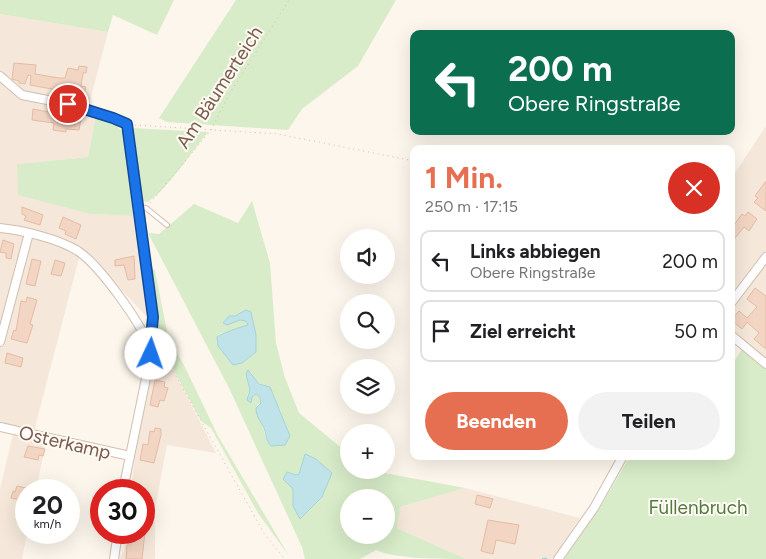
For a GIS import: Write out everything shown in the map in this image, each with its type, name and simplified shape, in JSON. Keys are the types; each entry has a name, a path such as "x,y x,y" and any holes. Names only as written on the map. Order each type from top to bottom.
{"street":[{"path":"0,76 22,95 83,107 127,124 142,207 153,317 151,354 125,479"},
{"path":"0,228 29,233 75,250 88,258 133,315 150,348"},
{"path":"0,342 29,233"},
{"path":"735,297 766,256"},
{"path":"735,339 766,364"},
{"name":"Osterkamp","path":"0,427 130,456"},
{"path":"558,559 594,508 621,460"},
{"path":"114,559 116,544"}],"lane":[{"path":"142,207 167,225"}],"path":[{"name":"Am Bäumerteich","path":"142,207 210,130 230,93 289,0"},
{"path":"127,124 278,134 410,160"},
{"path":"150,348 155,348 172,369 265,535 285,559"}],"shaded area":[{"path":"0,14 108,32 89,105 96,116 88,157 17,164 91,214 133,216 147,317 83,249 34,431 0,424"},
{"path":"766,126 766,359 735,333 735,173"},
{"path":"153,349 172,367 216,453 167,445 155,509 155,479 132,479"},
{"path":"13,434 46,442 38,479 15,479 15,544 25,544 22,559 0,559 0,489"},
{"path":"465,488 580,518 552,559 466,559 397,528 400,507"},
{"path":"125,544 155,544 155,559 119,559 124,551"}],"green space":[{"path":"0,0 174,0 157,35 113,15 108,32 0,14"},
{"path":"236,0 396,0 358,66 302,109 288,130 167,122 159,118"},
{"path":"96,116 112,123 125,135 133,216 91,214 18,195 17,164 88,157"},
{"path":"131,128 208,132 171,180 148,202 143,201"},
{"path":"252,201 270,263 276,343 285,378 299,413 340,447 340,479 395,479 395,475 465,488 400,507 397,528 466,559 406,557 376,550 360,559 305,559 302,547 229,388 148,233 159,234 194,204 238,223","holes":["246,310 255,331 254,354 242,363 233,364 228,359 219,334 249,325 246,321 240,320 223,324 229,316 235,316","251,371 253,378 274,395 275,403 281,411 267,442 257,405 261,403 260,397 256,394 252,397 247,395 250,390","316,459 319,462 293,506 293,489 283,479 287,472 299,474 302,466"]},
{"path":"152,268 155,271 169,341 183,363 218,436 289,556 258,513 211,428 201,421 172,367 153,349"},
{"name":"Füllenbruch","path":"742,349 766,369 766,559 564,559 598,511 628,460 735,460 735,360"}],"water":[{"path":"246,310 251,312 256,335 256,352 242,363 233,365 218,346 217,337 248,325 246,321 240,320 227,325 223,323 229,316 235,316"},
{"path":"248,370 259,384 270,387 290,436 285,445 271,446 268,443 256,411 256,408 261,403 260,397 256,394 252,397 251,403 247,400 250,390 246,374"},
{"path":"305,454 316,459 332,473 322,497 300,519 293,506 293,489 283,479 287,472 299,474"}],"building":[{"path":"14,63 36,65 35,74 59,78 65,78 68,68 78,70 79,66 87,67 86,73 83,73 81,86 86,87 84,95 30,85 31,76 28,75 25,84 19,83 19,81 12,79"},
{"path":"33,109 81,118 79,130 66,129 66,132 53,130 54,123 32,120"},
{"path":"766,181 766,211 754,202 758,198 755,196"},
{"path":"22,207 43,215 40,225 24,220 26,216 22,214"},
{"path":"748,212 757,219 749,231 744,227 735,238 735,224 742,214 745,216"},
{"path":"63,217 81,225 76,239 65,234 66,231 59,228"},
{"path":"3,240 14,244 11,259 6,258 6,253 0,252"},
{"path":"134,256 135,279 128,280 124,265 115,266 115,260"},
{"path":"32,259 41,261 35,286 26,284"},
{"path":"55,260 65,263 61,276 51,274"},
{"path":"755,288 766,296 766,349 754,339 759,333 747,322 742,329 735,323 735,316 739,311 747,318 757,307 747,299"},
{"path":"27,297 37,300 30,324 33,325 27,343 11,339 14,330 16,331 21,301 26,302"},
{"path":"7,353 23,358 21,367 5,363"},
{"path":"155,380 165,382 164,387 168,388 164,401 160,400 158,407 150,405"},
{"path":"155,428 161,429 161,435 154,463 140,460 143,444 148,445 150,431 154,432"},
{"path":"28,446 45,449 43,456 39,455 38,460 24,457"},
{"path":"13,491 15,492 15,499 11,498"},
{"path":"477,495 493,499 490,508 475,504"},
{"path":"488,520 519,525 515,544 496,540 493,554 481,551"},
{"path":"144,544 142,559 126,559 127,545"}],"route":[{"path":"68,104 83,107 127,124 153,317 151,354"}]}
